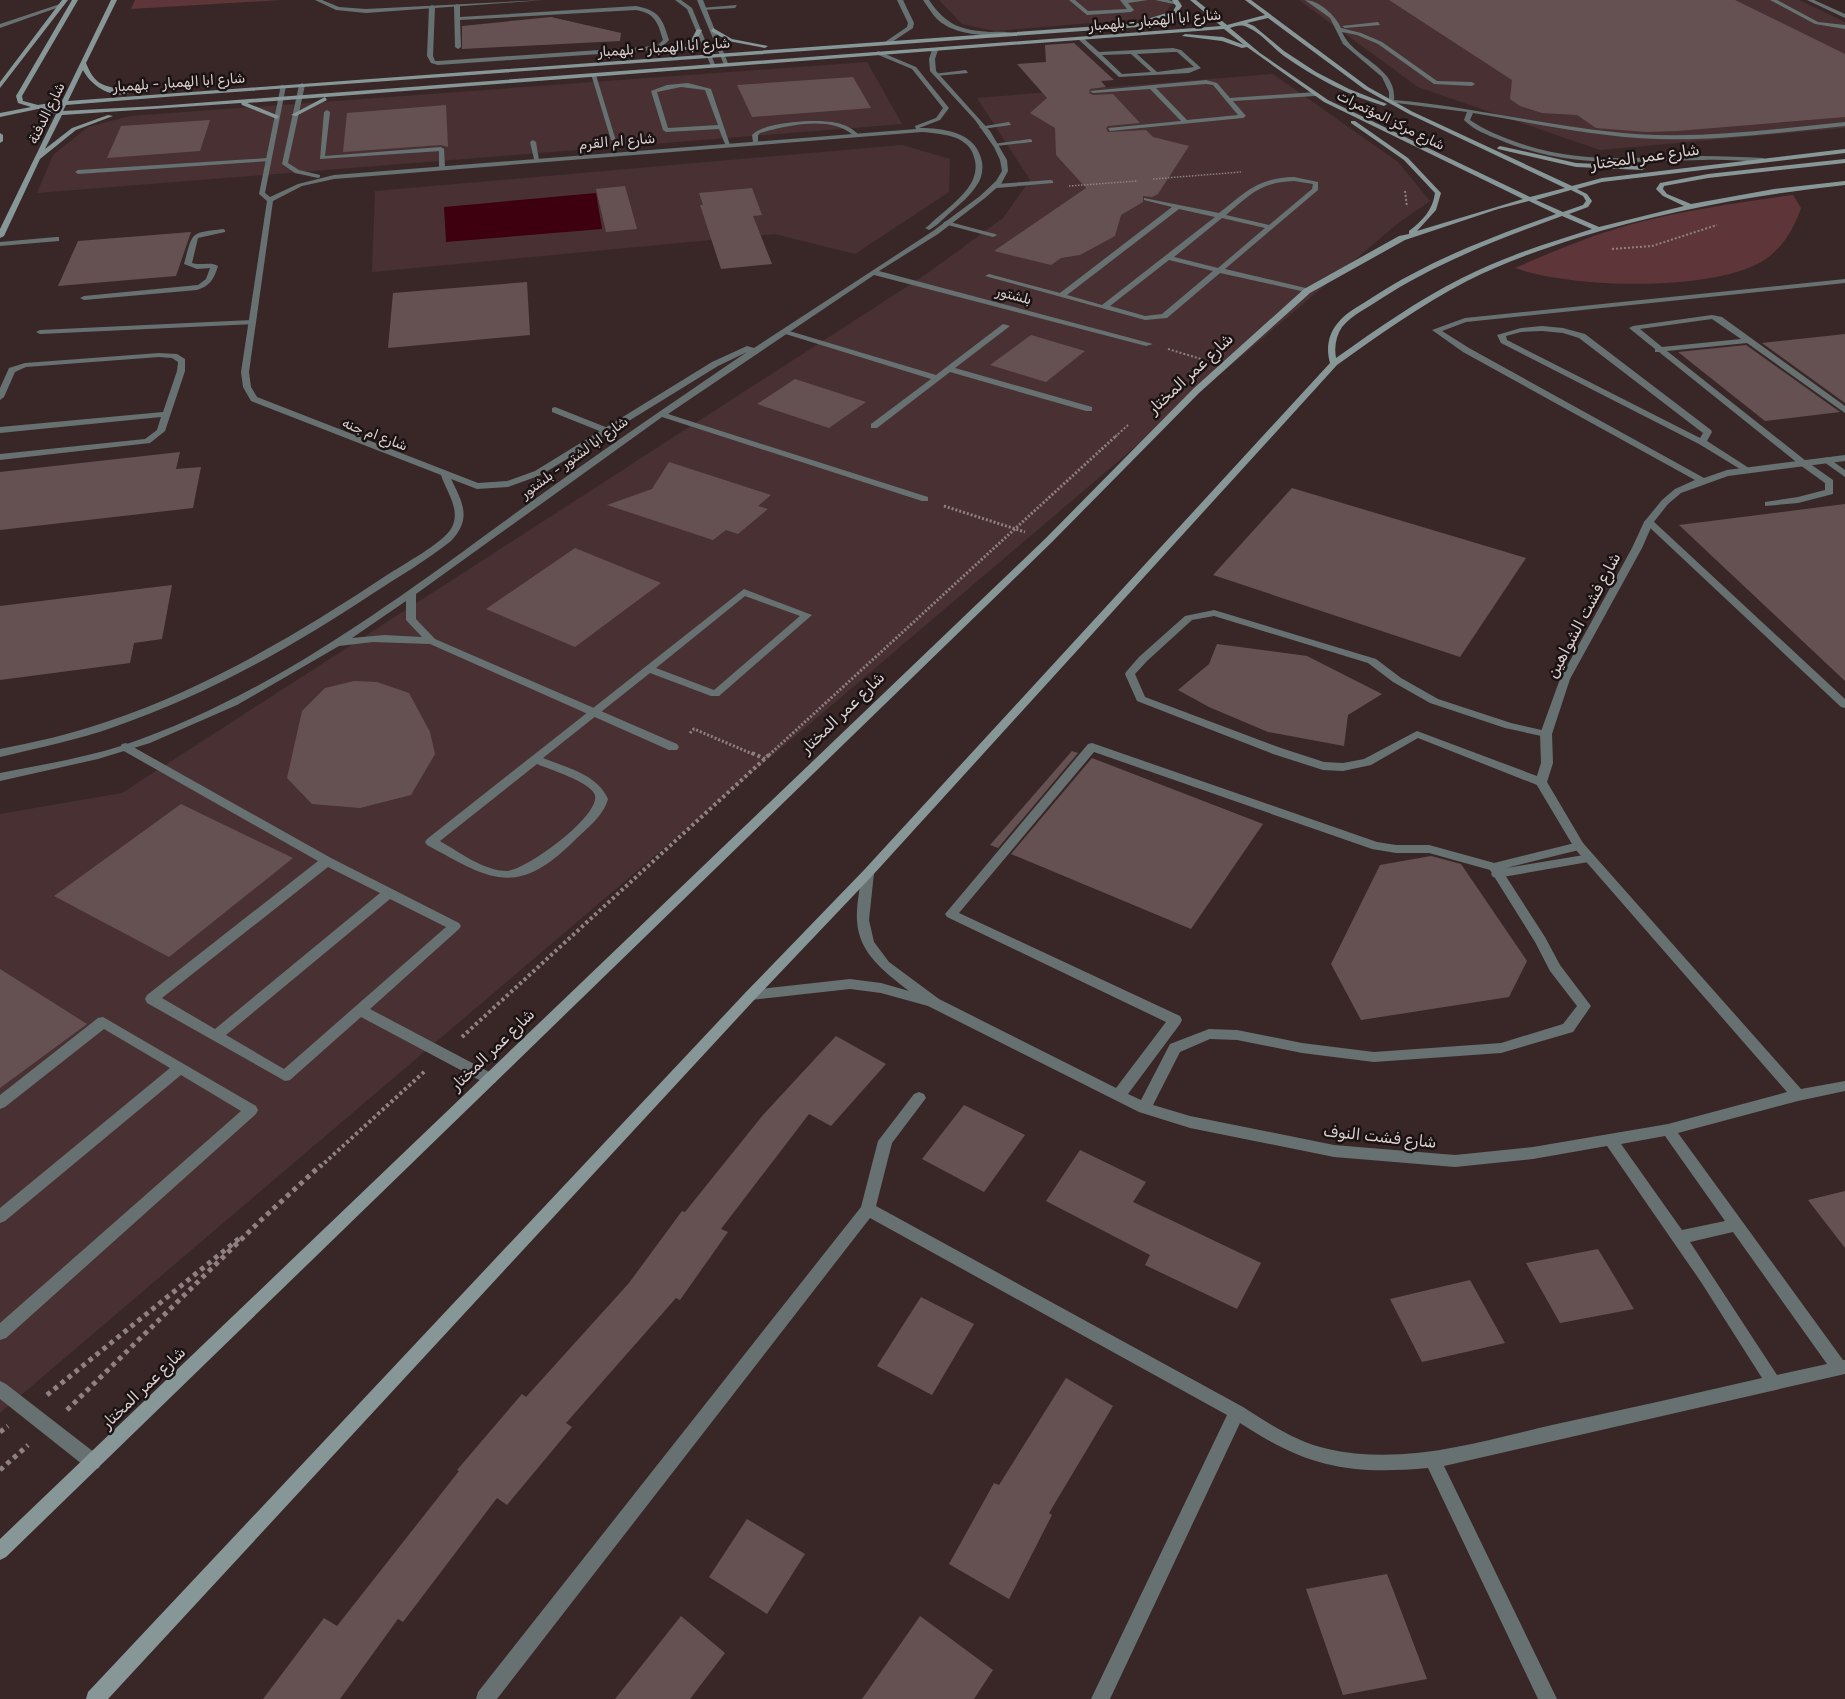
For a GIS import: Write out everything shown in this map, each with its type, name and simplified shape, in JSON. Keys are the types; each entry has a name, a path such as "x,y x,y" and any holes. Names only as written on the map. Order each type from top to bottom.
{"main road":[{"path":"34,107 20,102 18,98 75,0"},
{"name":"شارع الدفنة","path":"0,236 114,0"},
{"name":"شارع مركز المؤتمرات","path":"1193,0 1258,54 1326,101 1355,117 1597,229"},
{"name":"شارع مركز المؤتمرات","path":"1248,0 1355,80 1411,113 1571,188"},
{"path":"1121,26 1167,15 1178,8 1177,1"},
{"path":"0,86 63,2"},
{"name":"شارع ابا الهمبار - بلهمبار","path":"34,107 60,113 340,95 1226,27 1269,16"},
{"name":"شارع ابا الهمبار - بلهمبار","path":"1208,20 1269,16"},
{"path":"1217,20 1243,23 1252,27 1317,77 1364,98 1411,113"},
{"name":"شارع ابا الهمبار - بلهمبار","path":"0,115 65,103 178,94 1163,24"},
{"path":"643,60 690,47 699,30"},
{"path":"713,30 723,37 740,42 799,49"},
{"path":"1127,34 1223,39 1258,54"},
{"path":"84,64 92,81 103,90 178,94"},
{"path":"294,115 312,104 340,95"},
{"path":"1326,101 1406,159 1438,193 1438,202 1431,215 1418,228 1402,238"},
{"path":"234,102 259,108 277,117"},
{"path":"37,159 82,125 102,118 157,108"},
{"path":"0,135 0,141"},
{"path":"1472,142 1544,159 1593,167 1710,166"},
{"name":"شارع عمر المختار","path":"0,1551 1049,540 1196,391 1229,364 1307,291 1402,238 1571,188 1602,180 1845,151"},
{"path":"1688,205 1665,195 1659,189 1662,184 1707,176 1845,161"},
{"path":"95,1699 751,995 868,873 1334,363 1398,318 1452,286 1494,265 1597,229 1688,205 1747,194 1845,183"},
{"path":"1334,363 1331,343 1340,325 1371,302 1429,266 1521,228 1586,206 1589,201 1585,195 1571,188"},
{"path":"0,1546 26,1526"}],"street":[{"path":"318,0 330,6 354,11 542,0"},
{"path":"605,0 608,9"},
{"path":"678,0 689,8 714,66"},
{"path":"700,0 727,65"},
{"path":"887,43 910,28 911,23 900,0"},
{"path":"926,0 938,17 949,25 969,30 1011,34"},
{"path":"1072,0 1084,12 1094,13 1131,10 1124,1"},
{"path":"1124,1 1145,0"},
{"path":"1158,0 1177,1"},
{"path":"1308,0 1332,18 1346,44 1376,68 1387,82 1393,95 1391,101 1468,108 1582,131 1638,136 1687,136 1845,124"},
{"path":"1773,0 1817,23 1845,27"},
{"path":"1810,0 1845,16"},
{"path":"0,26 63,2"},
{"path":"457,6 458,47"},
{"path":"703,8 735,6"},
{"path":"432,7 430,59 438,63 644,49 664,44 666,40 658,15 636,8 457,19"},
{"path":"1338,28 1378,24"},
{"path":"1338,28 1380,43 1436,83 1472,84"},
{"path":"1080,38 1121,76 1198,68 1176,50 1098,54"},
{"path":"936,50 931,65 936,74 982,126 1004,158 1005,172 999,184"},
{"path":"1132,52 1156,74"},
{"name":"شارع ام القرم","path":"878,54 914,68 946,108 938,119 929,124 901,130"},
{"path":"936,74 966,72"},
{"path":"593,75 614,140"},
{"path":"1093,91 1211,83 1215,84 1244,116 1110,129"},
{"name":"شارع ام القرم","path":"302,85 285,164 307,175 334,177"},
{"name":"شارع ام جنه","path":"283,86 262,194 270,200 245,372 248,387 254,399 445,476 477,486 508,484 538,474 715,364 773,339"},
{"path":"722,127 666,130 654,91 674,86 700,86 708,89 722,127 728,144"},
{"path":"1151,87 1186,122"},
{"path":"1228,100 1316,94"},
{"path":"1468,108 1467,120 1496,136 1533,151 1572,160 1602,162 1697,158 1762,160"},
{"path":"327,112 322,158 441,149 442,167"},
{"path":"756,142 755,135 758,132 799,124 838,124 848,126 855,134"},
{"path":"982,126 1009,124"},
{"name":"شارع ام القرم","path":"270,200 300,185 334,177 901,130 938,131 967,140 974,146 980,162 978,176 971,188 927,230 921,241"},
{"path":"993,140 1024,134"},
{"path":"993,140 1030,141"},
{"path":"533,142 537,159"},
{"path":"78,172 268,160"},
{"path":"999,184 1050,179"},
{"path":"988,276 1145,318 1164,316 1315,190 1316,183 1298,179 1268,182 1257,186 1104,307"},
{"name":"شارع ابا لشتور - بلشتور","path":"0,777 126,747 205,716 267,684 411,592 660,414 921,241 999,184"},
{"path":"1146,198 1270,227"},
{"path":"1061,296 1178,206"},
{"path":"946,223 993,235"},
{"path":"84,298 197,288 206,285 214,266 198,267 188,264 195,237 200,234 223,231"},
{"path":"0,244 56,239"},
{"path":"1168,258 1307,291"},
{"name":"بلشتور","path":"873,272 1149,344"},
{"path":"1703,481 1466,350 1436,330 1465,320 1845,281"},
{"path":"1768,504 1830,492 1830,482 1658,350 1633,330 1634,326 1716,318 1845,410"},
{"path":"40,332 252,322"},
{"path":"874,426 1006,326"},
{"path":"1702,442 1708,432 1582,336 1554,328 1501,335 1504,341 1702,442 1748,470"},
{"path":"783,332 937,378"},
{"path":"1658,350 1749,340"},
{"path":"0,397 9,374 16,367 159,355 174,356 182,361 168,414 161,431 147,441 0,457"},
{"path":"948,369 1089,410"},
{"path":"555,410 606,430"},
{"path":"0,430 168,414"},
{"path":"660,414 925,499"},
{"name":"شارع فشت الشواهين","path":"1541,782 1547,763 1546,734 1565,679 1637,549 1649,522 1665,502 1678,491 1703,481 1748,470 1845,458"},
{"path":"1827,460 1845,474"},
{"path":"0,753 57,741 144,714 225,678 268,655 379,585 443,541 457,528 460,506 445,476"},
{"path":"1649,522 1845,705"},
{"path":"411,592 411,620 432,641"},
{"path":"536,759 589,782 598,790 602,799 599,810 559,849 525,871 507,875 485,872 431,842 744,592 807,615 715,694 650,669"},
{"path":"1546,734 1509,726 1434,701 1396,680 1372,661 1214,613 1189,618 1143,659 1130,674 1141,699 1277,752 1323,766 1343,767 1367,762 1417,734 1541,782 1579,846 1798,1095"},
{"path":"332,644 365,638 389,637 432,641 674,747"},
{"path":"126,747 327,861 455,926 285,1076 152,999 327,861"},
{"path":"1118,1096 1175,1020 951,914 1092,747 1376,846 1396,849 1430,849 1496,870 1590,858"},
{"path":"1496,870 1579,846"},
{"path":"1144,1108 1175,1048 1209,1034 1237,1035 1302,1048 1374,1057 1502,1048 1568,1028 1584,1006 1555,968 1541,940 1496,870"},
{"name":"شارع فشت النوف","path":"868,873 863,920 868,943 884,965 934,1003 1118,1096 1144,1108 1190,1122 1334,1151 1455,1161 1533,1153 1611,1141 1668,1130 1798,1095 1845,1086"},
{"path":"216,1036 389,893"},
{"name":"شارع فشت النوف","path":"751,995 850,984 881,988 934,1003"},
{"path":"360,1010 490,1079"},
{"path":"0,1103 103,1022 251,1110 0,1333"},
{"path":"0,1217 180,1068"},
{"path":"485,1699 867,1209 885,1141 919,1098"},
{"path":"867,1209 1237,1412 1292,1445 1333,1460 1380,1464 1433,1460 1842,1368 1735,1225 1668,1130"},
{"path":"1611,1141 1706,1277 1773,1382"},
{"path":"1677,1238 1735,1225"},
{"path":"0,1389 93,1462"},
{"path":"1100,1699 1237,1412"},
{"path":"1433,1460 1548,1699"}],"path":[{"path":"1153,179 1245,172"},
{"path":"1060,187 1141,180"},
{"path":"1149,344 1229,364"},
{"path":"1193,367 1202,359"},
{"path":"0,1470 48,1428 260,1221 765,759 1013,528 1133,421"},
{"path":"925,499 1049,540"},
{"path":"674,747 694,729 765,759"},
{"path":"0,1432 260,1221"}],"shaded area":[{"path":"135,0 282,0 131,9"},
{"path":"939,0 1170,0 1172,3 1163,17 995,31 962,24"},
{"path":"1299,0 1799,0 1845,22 1845,128 1600,150 1418,87"},
{"path":"867,62 902,124 37,193 53,155 88,127 130,116"},
{"path":"1273,74 1398,162 1430,201 1397,224 0,1413 0,814 122,793 925,275 1003,218 1030,180 977,98"},
{"path":"902,145 950,159 949,192 855,254 775,234 372,272 375,191"},
{"path":"596,193 602,229 446,242 444,207"},
{"path":"1793,195 1801,208 1786,239 1775,252 1761,262 1738,272 1708,278 1640,284 1570,280 1515,268 1562,248 1627,225 1699,209"}],"building":[{"path":"1389,0 1735,0 1845,54 1845,117 1677,131 1646,132 1596,128 1577,115 1542,113 1520,106 1510,99 1512,80"},
{"path":"551,17 621,33 620,41 462,49 462,26"},
{"path":"1074,43 1114,80 1101,81 1106,87 1090,89 1089,93 1093,95 1113,94 1140,123 1108,126 1106,128 1108,132 1146,130 1153,137 1189,146 1158,194 1152,197 1143,196 1143,202 1121,215 1115,236 1080,255 1061,258 1051,265 994,251 1086,188 1056,155 1055,128 1030,113 1047,98 1017,64 1046,62 1045,45"},
{"path":"853,77 871,108 752,117 737,85"},
{"path":"446,105 448,147 441,145 343,152 347,113"},
{"path":"210,120 200,151 107,158 121,126"},
{"path":"625,186 637,229 606,232 596,189"},
{"path":"752,188 762,215 753,216 772,264 721,269 700,205 703,205 699,193"},
{"path":"191,232 176,276 58,286 78,241"},
{"path":"527,282 530,335 388,348 393,293"},
{"path":"1845,334 1845,403 1762,343"},
{"path":"1031,335 1085,351 1046,382 990,365"},
{"path":"1746,345 1840,412 1765,421 1678,352"},
{"path":"795,379 866,402 829,428 757,404"},
{"path":"180,452 176,469 201,467 193,508 0,530 0,472"},
{"path":"669,462 771,495 758,506 768,509 738,534 726,530 713,540 607,505 652,489"},
{"path":"1292,488 1526,558 1460,657 1213,575"},
{"path":"1845,504 1845,681 1679,525"},
{"path":"575,548 661,583 575,647 486,609"},
{"path":"172,585 162,639 134,643 130,663 0,680 0,606"},
{"path":"1217,644 1307,656 1382,694 1348,715 1344,746 1268,732 1209,707 1178,690 1209,664"},
{"path":"354,681 377,682 409,693 430,732 435,754 411,795 360,808 312,804 287,778 302,711 325,688"},
{"path":"1072,751 1078,753 998,848 990,845"},
{"path":"1092,758 1263,824 1191,929 1011,854"},
{"path":"181,804 293,858 169,957 54,896"},
{"path":"1431,856 1461,864 1527,961 1509,997 1361,1020 1331,964 1380,865"},
{"path":"0,969 87,1024 0,1088"},
{"path":"836,1036 886,1064 831,1126 809,1114 721,1229 728,1232 680,1300 676,1298 566,1423 572,1427 507,1505 497,1498 403,1622 398,1619 340,1699 263,1699 324,1618 337,1626 459,1471 457,1470 522,1394 526,1397 629,1283 682,1211 685,1212 763,1115"},
{"path":"964,1105 1025,1135 984,1192 922,1159"},
{"path":"1080,1150 1146,1182 1133,1202 1261,1263 1237,1309 1145,1265 1150,1255 1046,1201"},
{"path":"1845,1191 1845,1248 1808,1200"},
{"path":"1598,1249 1634,1309 1560,1323 1526,1263"},
{"path":"1470,1280 1505,1343 1422,1362 1390,1299"},
{"path":"921,1297 974,1324 932,1395 877,1366"},
{"path":"1066,1378 1113,1406 1049,1513 1052,1515 1009,1599 949,1564 994,1483 999,1485"},
{"path":"747,1519 805,1554 767,1614 709,1577"},
{"path":"1387,1574 1427,1679 1343,1695 1306,1589"},
{"path":"681,1616 725,1653 690,1699 615,1699"},
{"path":"920,1616 993,1670 974,1699 862,1699"}]}
